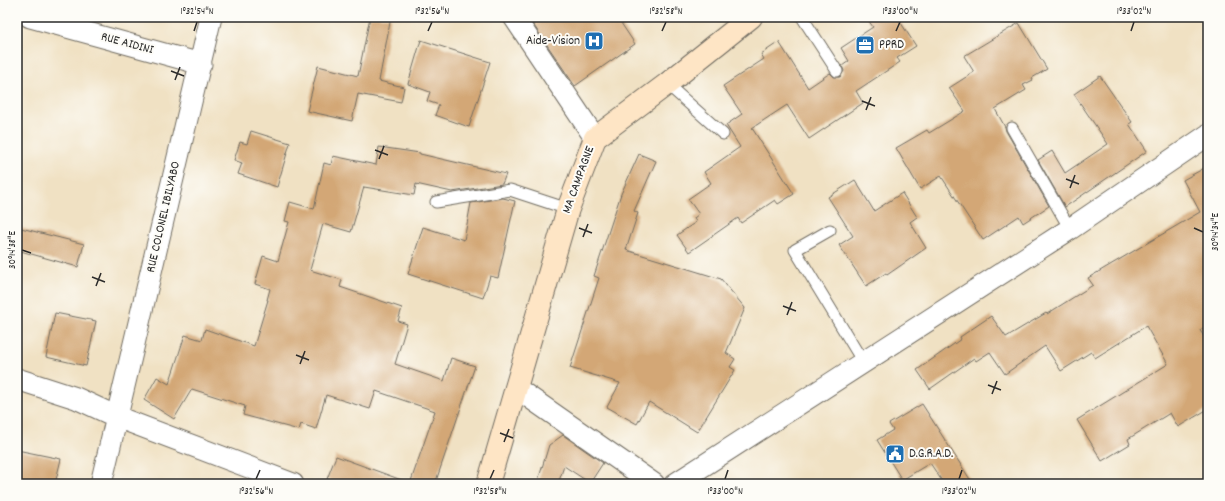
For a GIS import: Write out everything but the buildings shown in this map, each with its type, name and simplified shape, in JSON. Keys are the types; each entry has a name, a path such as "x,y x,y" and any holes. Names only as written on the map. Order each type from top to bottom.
{"street":[{"name":"RUE AIDINI","path":"30,17 201,64"},
{"name":"RUE COLONEL IBILYABO","path":"101,484 211,17"},
{"path":"514,17 595,138"},
{"name":"MA CAMPAGNE","path":"488,484 568,209 595,138 667,84 751,17"},
{"path":"675,484 1070,229 1208,135"},
{"path":"17,379 76,398 117,417 293,484"},
{"path":"516,388 654,484"}],"lane":[{"path":"802,17 837,71"},
{"path":"667,84 723,134"},
{"path":"1012,128 1070,229"},
{"path":"436,202 510,190 568,209"},
{"path":"830,230 795,250 863,362"}],"place":[{"name":"Aide-Vision","path":"594,41"},
{"name":"PPRD","path":"865,45"},
{"name":"D.G.R.A.D.","path":"895,454"}]}
